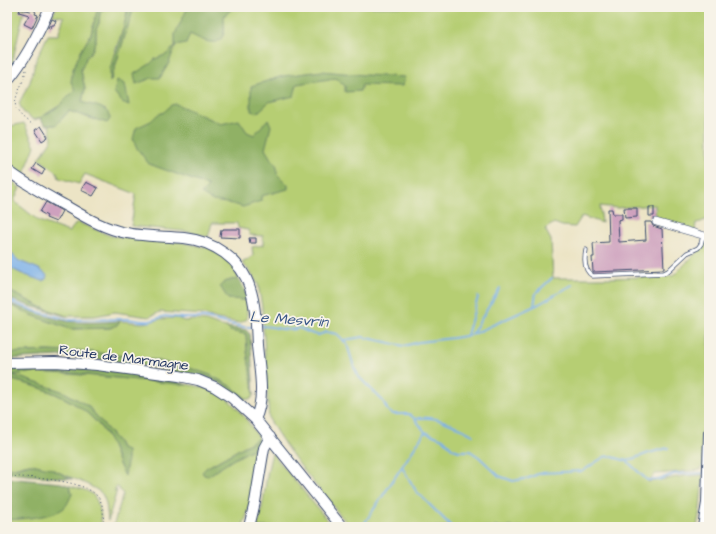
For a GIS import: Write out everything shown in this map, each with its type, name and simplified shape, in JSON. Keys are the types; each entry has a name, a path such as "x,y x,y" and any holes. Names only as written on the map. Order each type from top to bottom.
{"main road":[{"path":"7,80 14,72 39,32 50,7"},
{"path":"7,170 43,194 86,218 112,229 134,234 197,240 208,243 218,248 237,265 248,283 255,308 261,392 260,409 255,419"},
{"name":"Route de Marmagne","path":"7,363 54,362 151,371 198,380 225,393 255,419 342,527"},
{"path":"703,527 707,503 709,433"},
{"path":"249,527 264,448 270,437"}],"street":[{"path":"656,222 706,236"}],"lane":[{"path":"586,250 586,269 588,273 593,276 664,273 687,253 698,248 706,236"}],"path":[{"path":"27,65 15,104 16,109 22,117 32,125"},
{"path":"7,476 58,480 87,488 100,500 103,512 104,527"}],"green space":[{"path":"7,7 25,7 12,63 7,72"},
{"path":"57,7 98,8 91,34 80,53 75,90 59,106 34,120 23,112 19,103 30,82 36,60 48,35 58,35 64,17 52,15"},
{"path":"98,7 107,7 100,12 93,49 86,58 81,70 85,89 82,102 104,109 107,111 110,119 107,123 69,111 56,125 45,125 40,118 59,106 75,90 71,82 73,69 91,34"},
{"path":"107,7 127,7 124,26 112,62 111,80 134,7 709,7 709,218 696,223 695,231 656,218 655,205 617,208 600,206 602,223 582,216 575,227 562,226 554,223 545,229 551,240 553,278 673,276 709,240 709,412 703,441 703,464 700,470 655,474 648,482 684,476 703,475 697,527 350,527 297,461 269,419 262,307 258,284 242,263 253,256 252,247 263,245 263,236 250,235 248,230 238,228 237,223 212,223 208,237 191,232 131,226 136,194 85,174 79,184 59,178 57,172 39,159 52,139 49,125 56,125 69,111 95,120 106,110 82,102 85,89 81,70 86,58 93,49 100,12"},
{"path":"127,7 134,7 110,82 110,69 120,41 127,14"},
{"path":"188,7 234,7 224,16 224,33 222,38 218,41 209,42 190,34 186,44 175,46 175,34"},
{"path":"175,46 169,63 160,78 152,78 136,84 134,74 155,59 167,54"},
{"path":"322,71 405,77 402,86 362,85 360,91 345,92 345,86 336,78 297,84 294,96 269,102 257,113 251,111 251,86 283,76"},
{"path":"117,80 125,84 129,105 122,102 114,92"},
{"path":"176,104 221,124 239,120 247,132 254,135 268,119 271,126 265,149 277,166 277,174 288,185 288,189 261,196 261,201 243,207 213,201 201,194 209,186 149,164 136,147 133,139 136,128 151,121 171,105"},
{"path":"24,123 35,146 24,174 16,171 7,163 7,127"},
{"path":"7,177 20,188 14,201 39,221 69,232 77,222 111,236 180,242 209,248 225,258 233,267 239,279 230,280 223,283 239,300 247,300 247,319 240,323 206,315 160,312 149,317 115,312 95,316 66,316 41,307 7,290 7,266 22,274 39,269 19,261 7,249"},
{"path":"239,279 245,291 247,300 228,299 220,286 226,281"},
{"path":"7,290 41,307 66,316 7,298"},
{"path":"7,303 29,314 70,329 110,328 117,325 120,321 142,323 160,319 177,318 184,321 206,321 226,327 230,331 246,334 247,351 254,395 251,399 247,399 232,387 210,375 156,360 48,351 7,353"},
{"path":"7,303 61,320 76,322 120,321 117,325 110,328 70,329 29,314"},
{"path":"226,327 246,330 250,334 254,395 247,351 246,334 230,331"},
{"path":"76,350 156,360 193,369 210,375 232,387 247,399 244,399 223,385 206,377 128,363 59,356 7,359 7,353 48,351 73,352"},
{"path":"39,367 96,369 168,378 187,385 78,374 35,372 13,375 64,392 88,406 118,442 121,448 127,451 125,476 106,434 97,422 87,413 75,404 49,391 7,379 7,370"},
{"path":"35,372 199,386 218,393 226,398 240,412 259,438 206,468 234,459 259,446 252,498 242,527 113,527 123,494 117,486 114,492 117,490 108,521 105,500 98,490 69,476 37,465 28,464 7,468 7,379 49,391 75,404 87,413 106,435 122,471 121,448 118,442 88,406 64,392 12,375"},
{"path":"259,438 259,446 234,459 208,476 204,475 202,472 206,468"},
{"path":"272,453 333,527 257,527 262,509"},
{"path":"30,464 50,468 72,479 7,473 7,468 12,469"},
{"path":"7,478 61,483 70,486 72,494 64,508 52,514 7,520"},
{"path":"70,486 80,488 94,496 100,511 101,527 7,527 7,520 47,515 72,494"}],"water":[{"path":"7,249 19,261 39,269 47,275 46,279 43,281 34,278 7,266"}],"building":[{"path":"20,9 31,11 32,9 36,12 35,14 38,15 32,28 24,24 29,15 19,12"},
{"path":"52,19 56,21 50,29 48,28"},
{"path":"41,126 48,137 42,141 35,130"},
{"path":"36,163 45,169 42,175 32,169"},
{"path":"86,182 98,188 93,196 81,190"},
{"path":"46,202 62,211 56,222 46,218 47,216 40,212"},
{"path":"649,207 654,207 654,216 649,216"},
{"path":"624,208 637,208 637,217 625,218"},
{"path":"608,209 612,209 613,214 622,214 622,219 618,220 619,242 646,240 645,222 651,222 653,226 662,229 664,269 593,272 593,243 609,242"},
{"path":"240,229 240,238 220,237 221,230"},
{"path":"249,238 256,238 256,243 250,243"}],"waterway":[{"path":"534,306 536,293 552,278"},
{"path":"344,340 363,337 404,346 419,342 471,335 539,304 572,285"},
{"path":"472,334 500,288"},
{"path":"467,335 478,297"},
{"name":"Le Mesvrin","path":"7,300 35,311 70,320 127,319 150,321 165,316 205,318 243,327 252,327"},
{"name":"Le Mesvrin","path":"259,326 289,330 299,328 318,335 327,332 337,334 347,344 354,367 359,377 383,401 388,411 393,414 409,414 425,432 443,439 453,449 459,451 470,451 479,457 499,476 513,481 529,478 540,473 583,471 604,457 609,456 627,461 647,480 658,480 674,474 704,473"},
{"path":"415,419 438,419 473,435"},
{"path":"362,527 425,432"},
{"path":"627,461 668,448"},
{"path":"402,467 416,491 452,527"}]}
